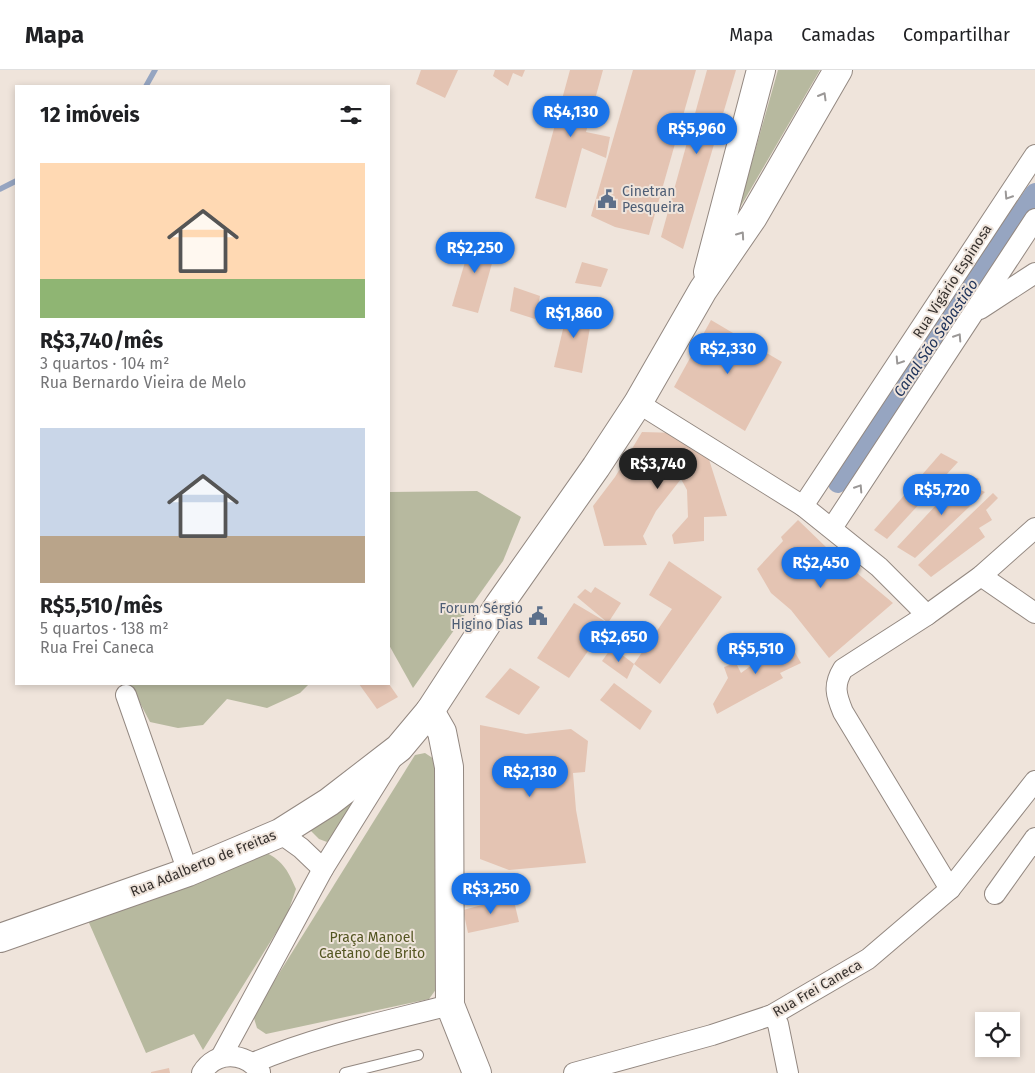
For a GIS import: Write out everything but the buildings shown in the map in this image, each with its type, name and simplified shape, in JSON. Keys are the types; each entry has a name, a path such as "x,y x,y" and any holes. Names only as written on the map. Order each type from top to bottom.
{"main road":[{"path":"703,290 761,70"},
{"path":"703,290 753,217 838,70"},
{"name":"Rua Adalberto de Freitas","path":"0,938 188,872 280,834 329,802 399,748 430,711 638,403 703,290"},
{"path":"430,711 442,732 449,767 450,1005 477,1073"}],"street":[{"name":"Rua Vigário Espinosa","path":"803,506 1035,155"},
{"path":"832,528 1035,219"},
{"path":"974,313 1035,273"},
{"path":"638,403 803,506 879,567 927,615"},
{"path":"950,888 843,712 836,694 837,679 843,669 927,615 981,576 1035,528"},
{"path":"981,576 1035,613"},
{"path":"126,695 188,872"},
{"path":"221,1057 323,869 399,748"},
{"name":"Rua Frei Caneca","path":"574,1073 712,1035 772,1015 868,959 950,888 1032,795"},
{"path":"280,834 301,848 323,869"},
{"path":"995,894 1035,838"},
{"path":"202,1073 207,1065 221,1057 238,1056 257,1068 282,1050 321,1038 450,1005"},
{"path":"772,1015 778,1024 786,1072"}],"lane":[{"path":"346,1073 418,1055"}],"green space":[{"path":"778,70 820,70 738,211"},
{"path":"477,491 521,517 503,561 413,688 390,647 390,492"},
{"path":"131,685 308,685 300,693 267,708 227,699 203,725 178,728 150,722"},
{"name":"Praça Manoel Caetano de Brito","path":"425,753 434,759 438,767 437,988 429,999 266,1034 257,1028 253,1015 415,755"},
{"path":"375,768 337,833 327,842 319,839 310,830"},
{"path":"261,850 274,857 283,865 296,889 287,915 203,1050 194,1034 146,1053 86,916"}],"waterway":[{"path":"147,85 155,70"},
{"path":"0,189 15,182"},
{"name":"Canal São Sebastião","path":"838,483 1035,193"}],"place":[{"name":"Cinetran Pesqueira","path":"607,199"},
{"name":"Forum Sérgio Higino Dias","path":"538,616"}]}
